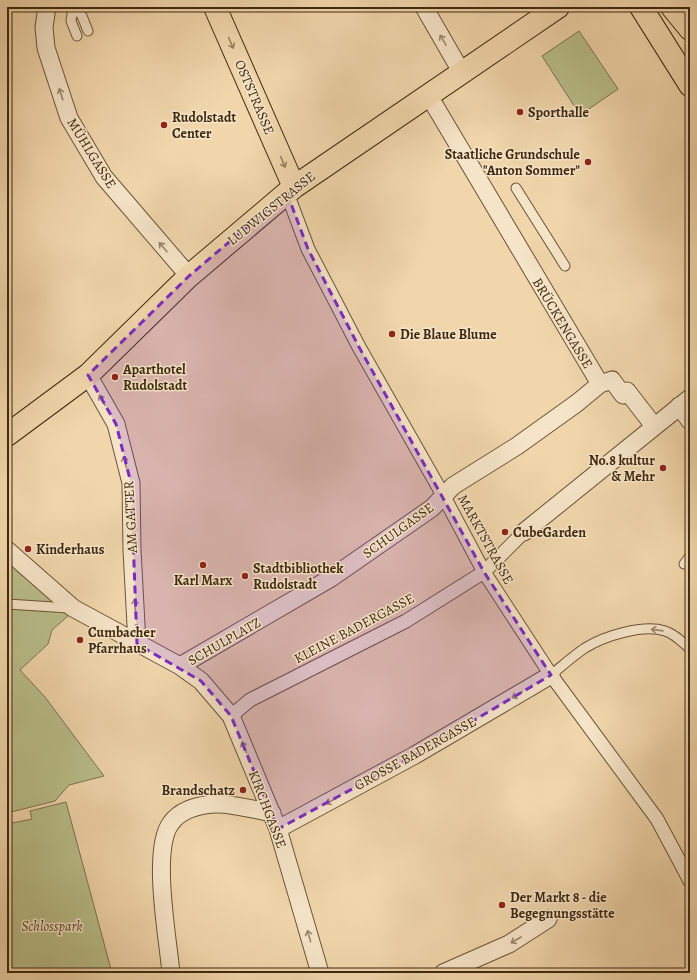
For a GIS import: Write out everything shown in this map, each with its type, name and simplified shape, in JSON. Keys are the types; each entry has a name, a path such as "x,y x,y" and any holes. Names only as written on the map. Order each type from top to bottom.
{"main road":[{"name":"OSTSTRASSE","path":"216,7 290,190"},
{"name":"LUDWIGSTRASSE","path":"7,435 88,375 189,276 290,190 558,7"},
{"path":"630,7 659,37"},
{"path":"642,7 659,37 690,85"},
{"path":"672,7 690,29"}],"street":[{"name":"MÜHLGASSE","path":"47,7 44,38 69,118 104,177 189,276"},
{"path":"424,7 462,72"},
{"name":"BRÜCKENGASSE","path":"429,96 600,384 548,424 453,486 443,495"},
{"name":"MARKTSTRASSE","path":"290,190 308,249 359,347 443,495 484,572 551,675 657,820 690,881"},
{"name":"AM GATTER","path":"88,375 116,424 131,483 132,550 137,644"},
{"path":"600,384 612,380 623,395 627,392 654,426"},
{"path":"524,532 685,402 690,421"},
{"name":"SCHULGASSE","path":"331,578 432,508 443,495"},
{"name":"KLEINE BADERGASSE","path":"231,716 250,700 406,621 484,572 524,532"},
{"name":"SCHULPLATZ","path":"7,550 73,608 180,666 331,578"},
{"name":"KIRCHGASSE","path":"180,666 201,681 231,716 278,829 320,973"},
{"name":"GROSSE BADERGASSE","path":"278,829 414,755 551,675"},
{"path":"171,973 162,883 164,836 170,823 180,813 192,808 216,804 272,813"},
{"path":"443,973 509,944 548,919"}],"lane":[{"path":"74,7 82,16 88,31"},
{"path":"74,7 72,21 77,36"},
{"path":"516,188 565,266"},
{"path":"684,564 690,556"},
{"path":"7,604 73,608"},
{"path":"551,675 586,647 624,633 644,628 665,631 676,636 690,649"}],"highlighted area":[{"path":"287,193 308,249 359,347 484,572 551,675 415,755 278,829 231,716 201,681 137,644 131,483 116,424 88,375 189,276"}],"green space":[{"path":"579,31 618,89 580,115 542,56"},
{"path":"7,561 69,615 52,630 48,644 20,670 45,697 104,776 69,785 55,801 7,813 7,681 9,680 7,680"},
{"name":"Schlosspark","path":"66,802 112,973 7,973 7,824 32,819 30,811"}],"place":[{"name":"Sporthalle","path":"520,112"},
{"name":"Rudolstadt Center","path":"164,125"},
{"name":"Staatliche Grundschule \"Anton Sommer\"","path":"588,162"},
{"name":"Die Blaue Blume","path":"392,334"},
{"name":"Aparthotel Rudolstadt","path":"115,377"},
{"name":"No.8 kultur & Mehr","path":"663,468"},
{"name":"CubeGarden","path":"505,532"},
{"name":"Kinderhaus","path":"28,549"},
{"name":"Karl Marx","path":"203,565"},
{"name":"Stadtbibliothek Rudolstadt","path":"245,576"},
{"name":"Cumbacher Pfarrhaus","path":"80,640"},
{"name":"Brandschatz","path":"243,790"},
{"name":"Der Markt 8 - die Begegnungsstätte","path":"502,905"}]}
